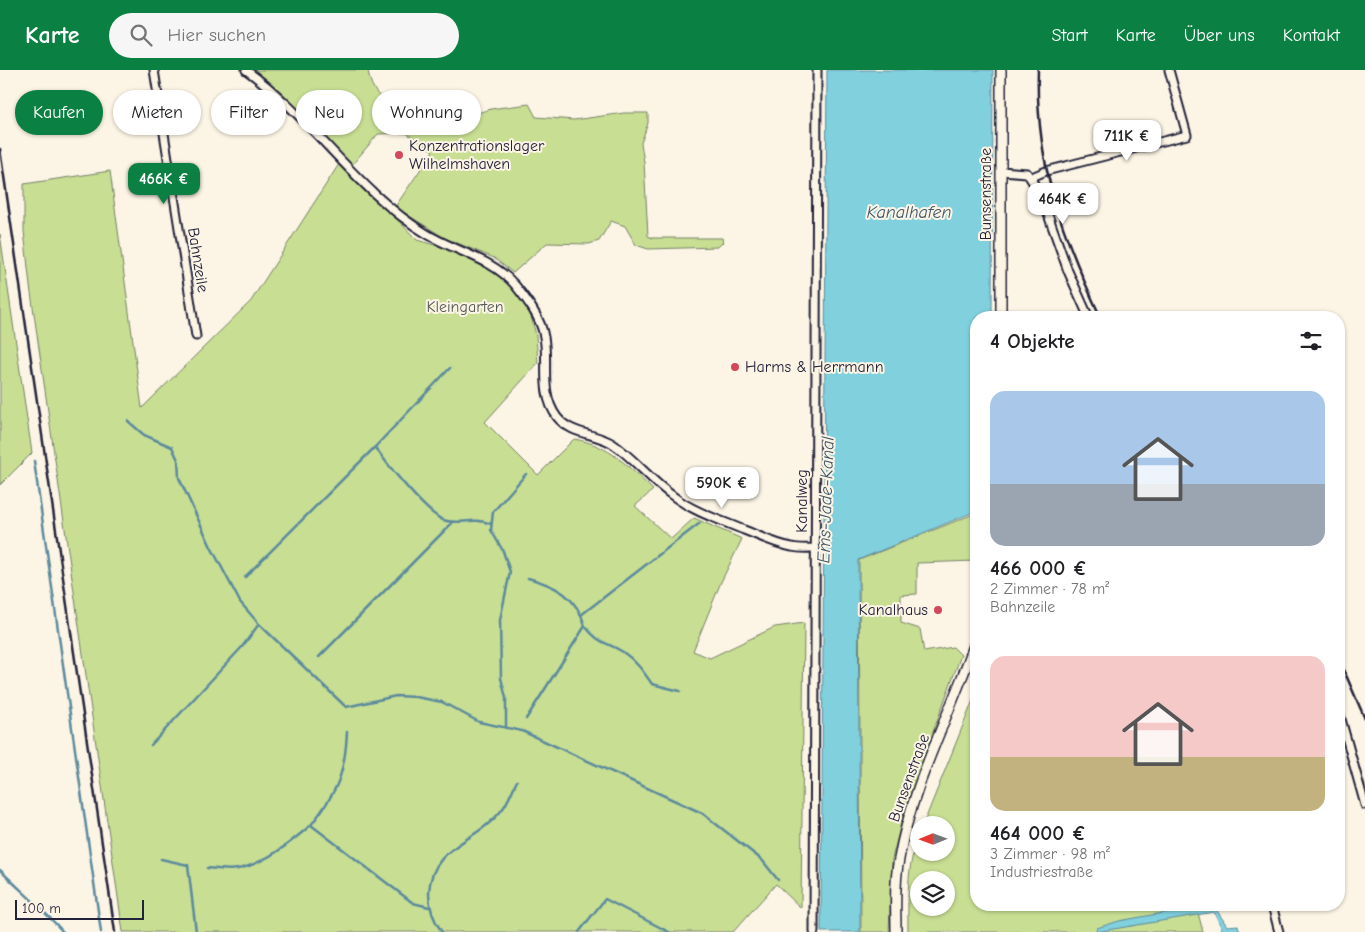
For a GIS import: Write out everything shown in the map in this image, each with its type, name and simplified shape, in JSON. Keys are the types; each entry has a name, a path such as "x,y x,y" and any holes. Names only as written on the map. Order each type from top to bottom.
{"street":[{"name":"Bahnzeile","path":"154,70 196,336"},
{"path":"246,70 275,93 365,183 413,225 440,242 491,265 514,284 540,324 545,345 546,389 552,408 564,424 578,432 602,438 614,445 673,496 701,512 784,546 816,548"},
{"name":"Kanalweg","path":"814,932 818,70"},
{"name":"Bunsenstraße","path":"1001,70 1001,311"},
{"path":"1032,177 1046,171 1187,135 1170,70"},
{"path":"1001,171 1021,171 1032,177 1041,195 1068,271 1086,311"},
{"name":"Bunsenstraße","path":"896,932 898,862 903,840 921,784 970,658"},
{"path":"1345,733 1365,805"},
{"path":"1273,911 1278,932"}],"green space":[{"path":"251,70 368,70 376,90 372,90 372,135 377,135 351,166 321,135 362,135 362,90 296,90 296,110 286,99 286,90 277,90"},
{"path":"529,104 536,117 574,120 624,113 648,113 648,123 641,143 644,162 648,236 653,238 722,238 723,242 718,247 648,249 636,245 625,226 611,221 599,241 589,244 547,243 513,273 494,258 445,238 395,207 433,151 409,135 481,135 481,112 491,109"},
{"name":"Kleingarten","path":"341,161 417,240 452,250 488,266 512,284 529,309 536,335 538,363 485,422 538,475 574,439 587,442 608,451 618,458 653,490 635,506 671,539 694,518 742,539 721,582 693,651 710,658 775,627 804,623 801,908 776,884 733,932 123,932 30,286 24,231 24,184 110,171 142,408 251,301"},
{"path":"0,234 32,453 0,485"},
{"path":"970,515 970,561 917,563 917,594 901,595 901,623 920,629 924,652 953,647 961,655 903,815 892,859 889,932 861,932 859,560"},
{"path":"970,708 970,911 1198,911 1203,932 908,932 910,871 912,861 955,861 955,816 927,816"}],"water":[{"name":"Kanalhafen","path":"827,70 993,70 992,311 970,311 970,513 858,560 860,932 821,932"},
{"path":"1174,911 1217,911 1227,926 1238,925 1240,932 1217,932 1222,929 1214,912 1096,932 1097,928 1119,921"}],"waterway":[{"path":"450,368 375,447 407,487 435,515 449,522 478,521 491,524"},
{"path":"128,421 144,435 172,447 178,460 179,478 211,547 240,602 259,624 346,707 396,696 416,697 442,702 479,722 522,731 702,813 762,860 778,880"},
{"path":"245,577 375,447"},
{"path":"34,461 101,932"},
{"path":"506,728 506,698 501,678 500,620 510,572 503,551 491,530 493,512 526,474"},
{"path":"319,657 453,522"},
{"path":"581,615 700,523"},
{"path":"526,719 585,626 576,607 564,594 548,585 528,578"},
{"path":"151,745 242,647 259,624"},
{"path":"585,626 600,640 632,659 652,684 680,691"},
{"path":"311,825 338,782 344,760 347,732"},
{"path":"442,932 432,914 429,898 432,877 438,864 456,846 491,822 503,808 517,781"},
{"path":"207,868 234,870 258,862 286,845 311,825 413,903 429,907"},
{"path":"161,859 188,865 196,932"},
{"path":"0,870 63,932"},
{"path":"579,932 605,899 669,932"}],"railway":[{"path":"1038,70 1038,104 1046,167 1063,228 1098,311"},
{"path":"0,149 115,932"},
{"path":"1345,673 1365,719"}],"place":[{"name":"Konzentrationslager Wilhelmshaven","path":"399,155"},
{"name":"Harms & Herrmann","path":"735,367"},
{"name":"Kanalhaus","path":"938,610"}],"water label":[{"name":"Ems-Jade-Kanal","path":"826,500"}]}
